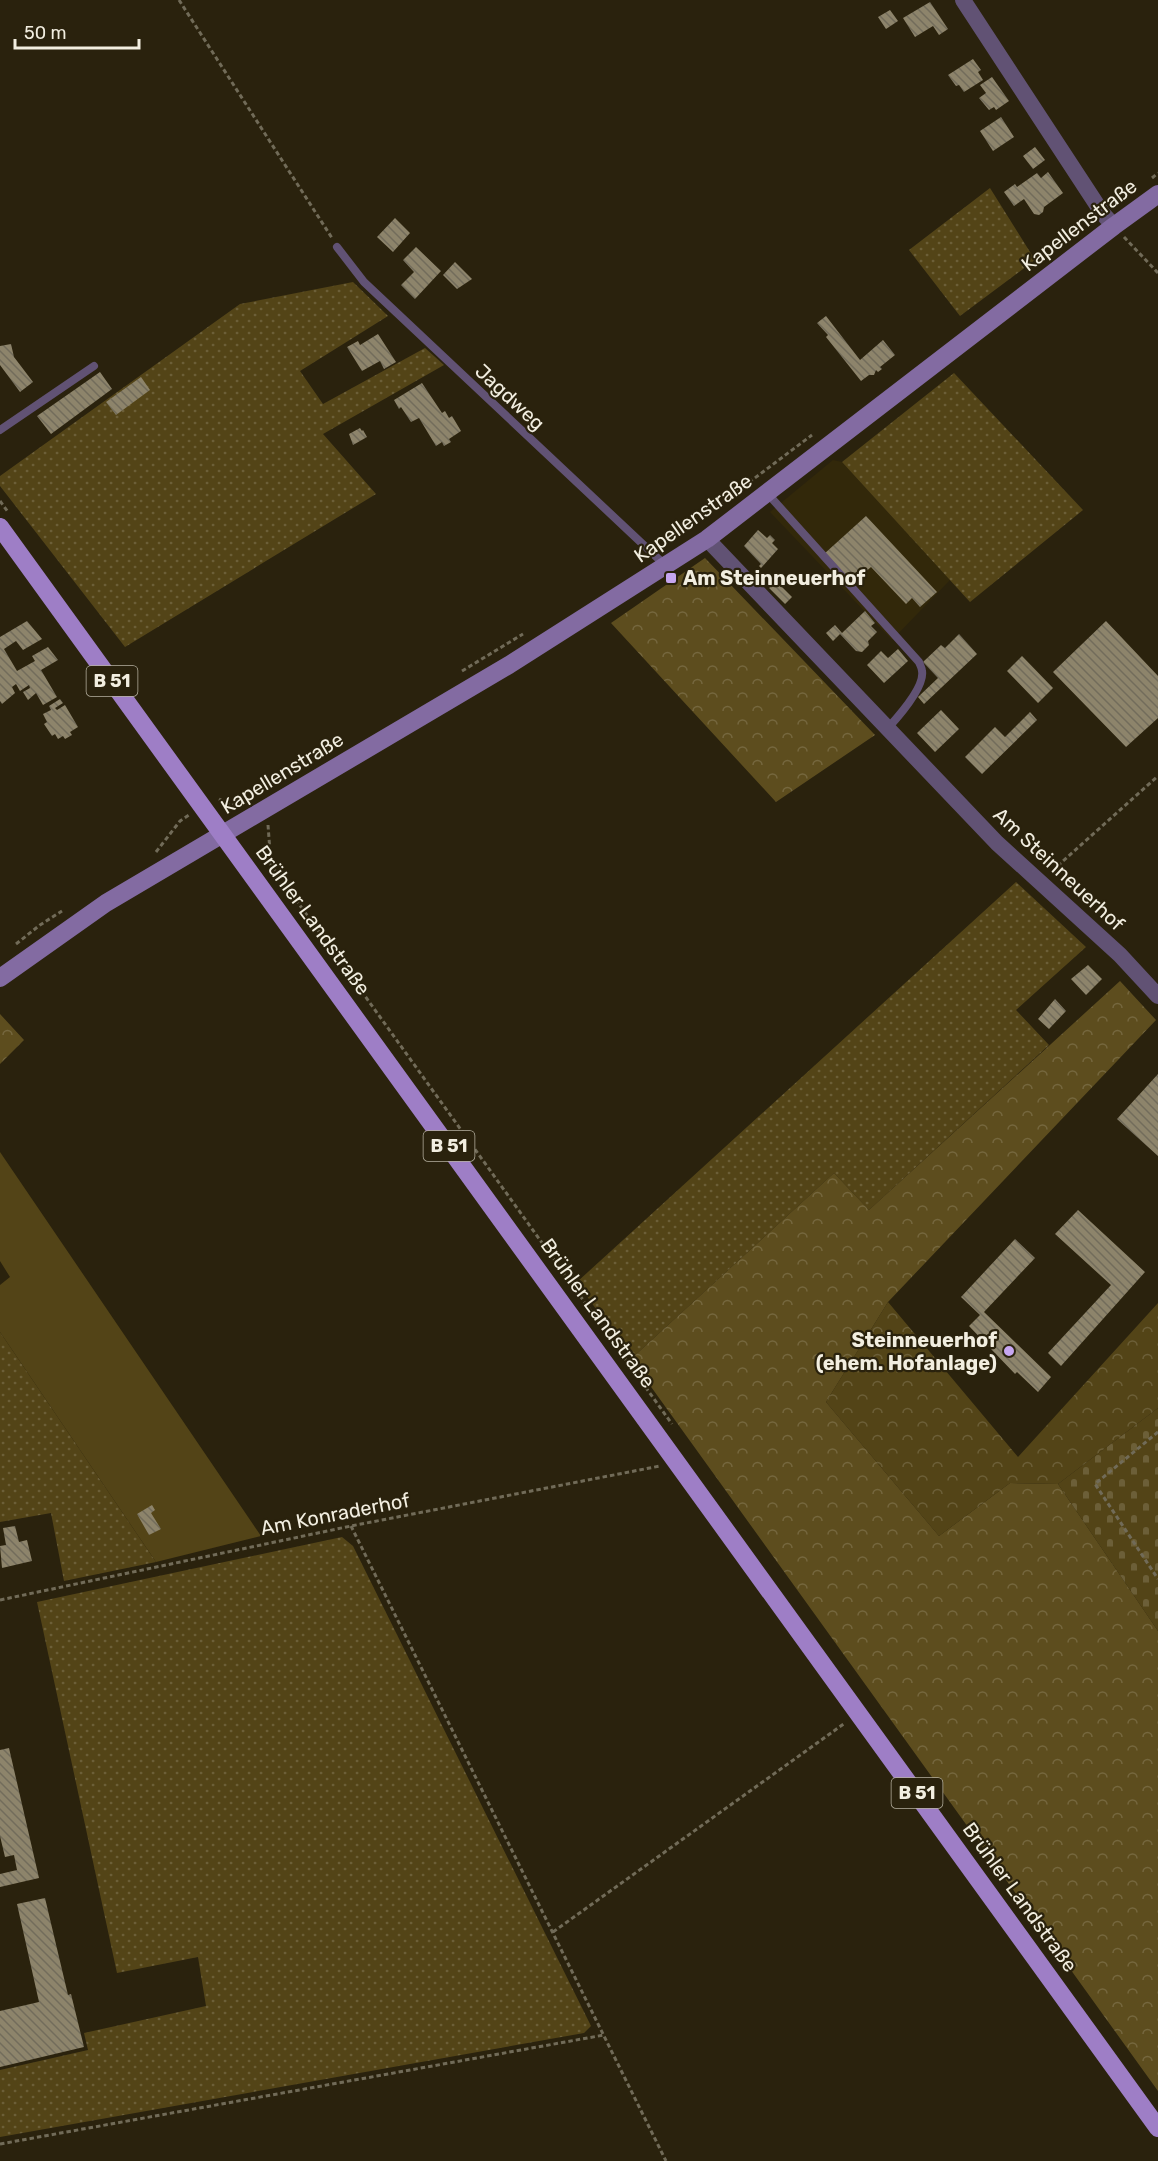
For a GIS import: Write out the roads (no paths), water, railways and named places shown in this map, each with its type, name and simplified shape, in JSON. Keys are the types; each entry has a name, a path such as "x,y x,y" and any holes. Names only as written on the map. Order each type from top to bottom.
{"main road":[{"name":"Kapellenstraße","path":"0,978 106,903 509,665 708,539 1114,226 1153,187"},
{"name":"Brühler Landstraße","path":"0,527 1158,2128"}],"street":[{"path":"963,0 1096,205 1114,226"},
{"name":"Am Steinneuerhof","path":"708,539 997,843 1120,955 1158,996"}],"lane":[{"name":"Jagdweg","path":"337,247 364,282 666,566"},
{"path":"0,429 94,366"},
{"path":"767,493 919,662 923,672 920,683 904,710 888,728"}],"place":[{"name":"Am Steinneuerhof","path":"671,578"},
{"name":"Steinneuerhof (ehem. Hofanlage)","path":"1009,1351"}]}
